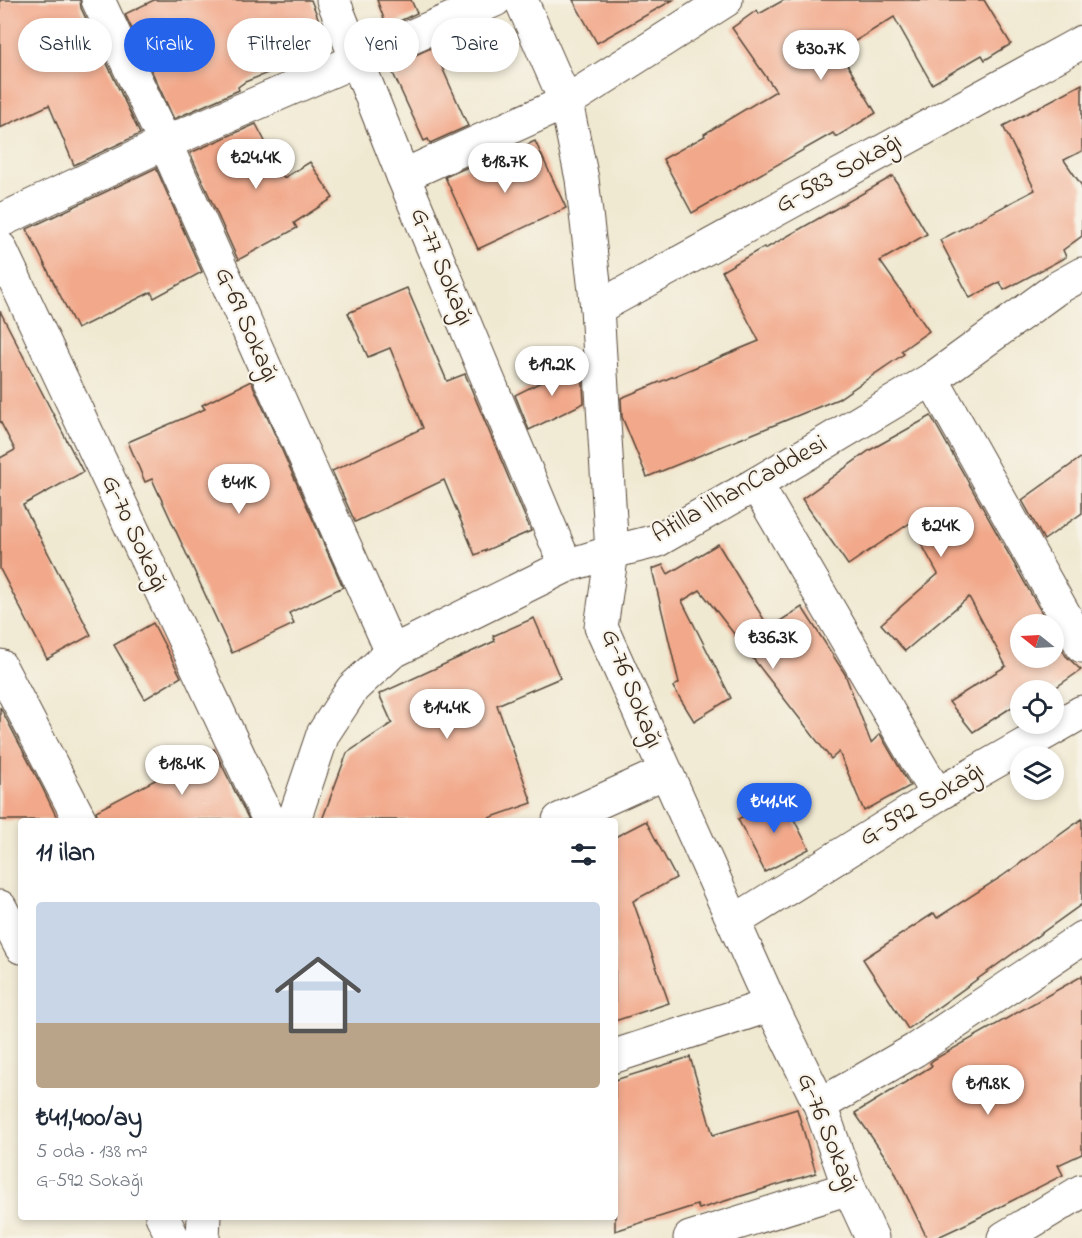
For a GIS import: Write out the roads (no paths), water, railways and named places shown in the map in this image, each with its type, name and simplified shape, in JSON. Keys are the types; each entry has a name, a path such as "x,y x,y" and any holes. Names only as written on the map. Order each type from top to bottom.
{"street":[{"name":"G-69 Sokağı","path":"98,0 165,143 392,652"},
{"name":"G-77 Sokağı","path":"333,0 344,28"},
{"path":"419,32 495,0"},
{"name":"G-76 Sokağı","path":"521,0 566,102 582,179 597,308 612,552 601,627 771,1005 820,1105 849,1188 872,1238"},
{"path":"403,176 566,102 726,0"},
{"name":"G-583 Sokağı","path":"597,308 1082,42"},
{"path":"0,221 165,143 344,64"},
{"name":"G-77 Sokağı","path":"361,72 566,566"},
{"name":"G-70 Sokağı","path":"0,248 268,818"},
{"name":"Atilla İlhanCaddesi","path":"295,818 322,734 353,688 392,652 566,566 656,541 932,379 1058,288 1082,274"},
{"path":"932,379 1082,646"},
{"path":"756,484 937,795"},
{"path":"0,666 80,818"},
{"name":"G-592 Sokağı","path":"735,921 937,795 1082,712"},
{"path":"562,818 665,772"},
{"path":"0,907 18,941"},
{"path":"820,1105 915,1050 1082,938"},
{"path":"618,1055 771,1005"},
{"path":"690,1238 849,1188"},
{"path":"1004,1238 1082,1191"},
{"path":"164,1220 173,1238"},
{"path":"203,1238 204,1220"}]}
